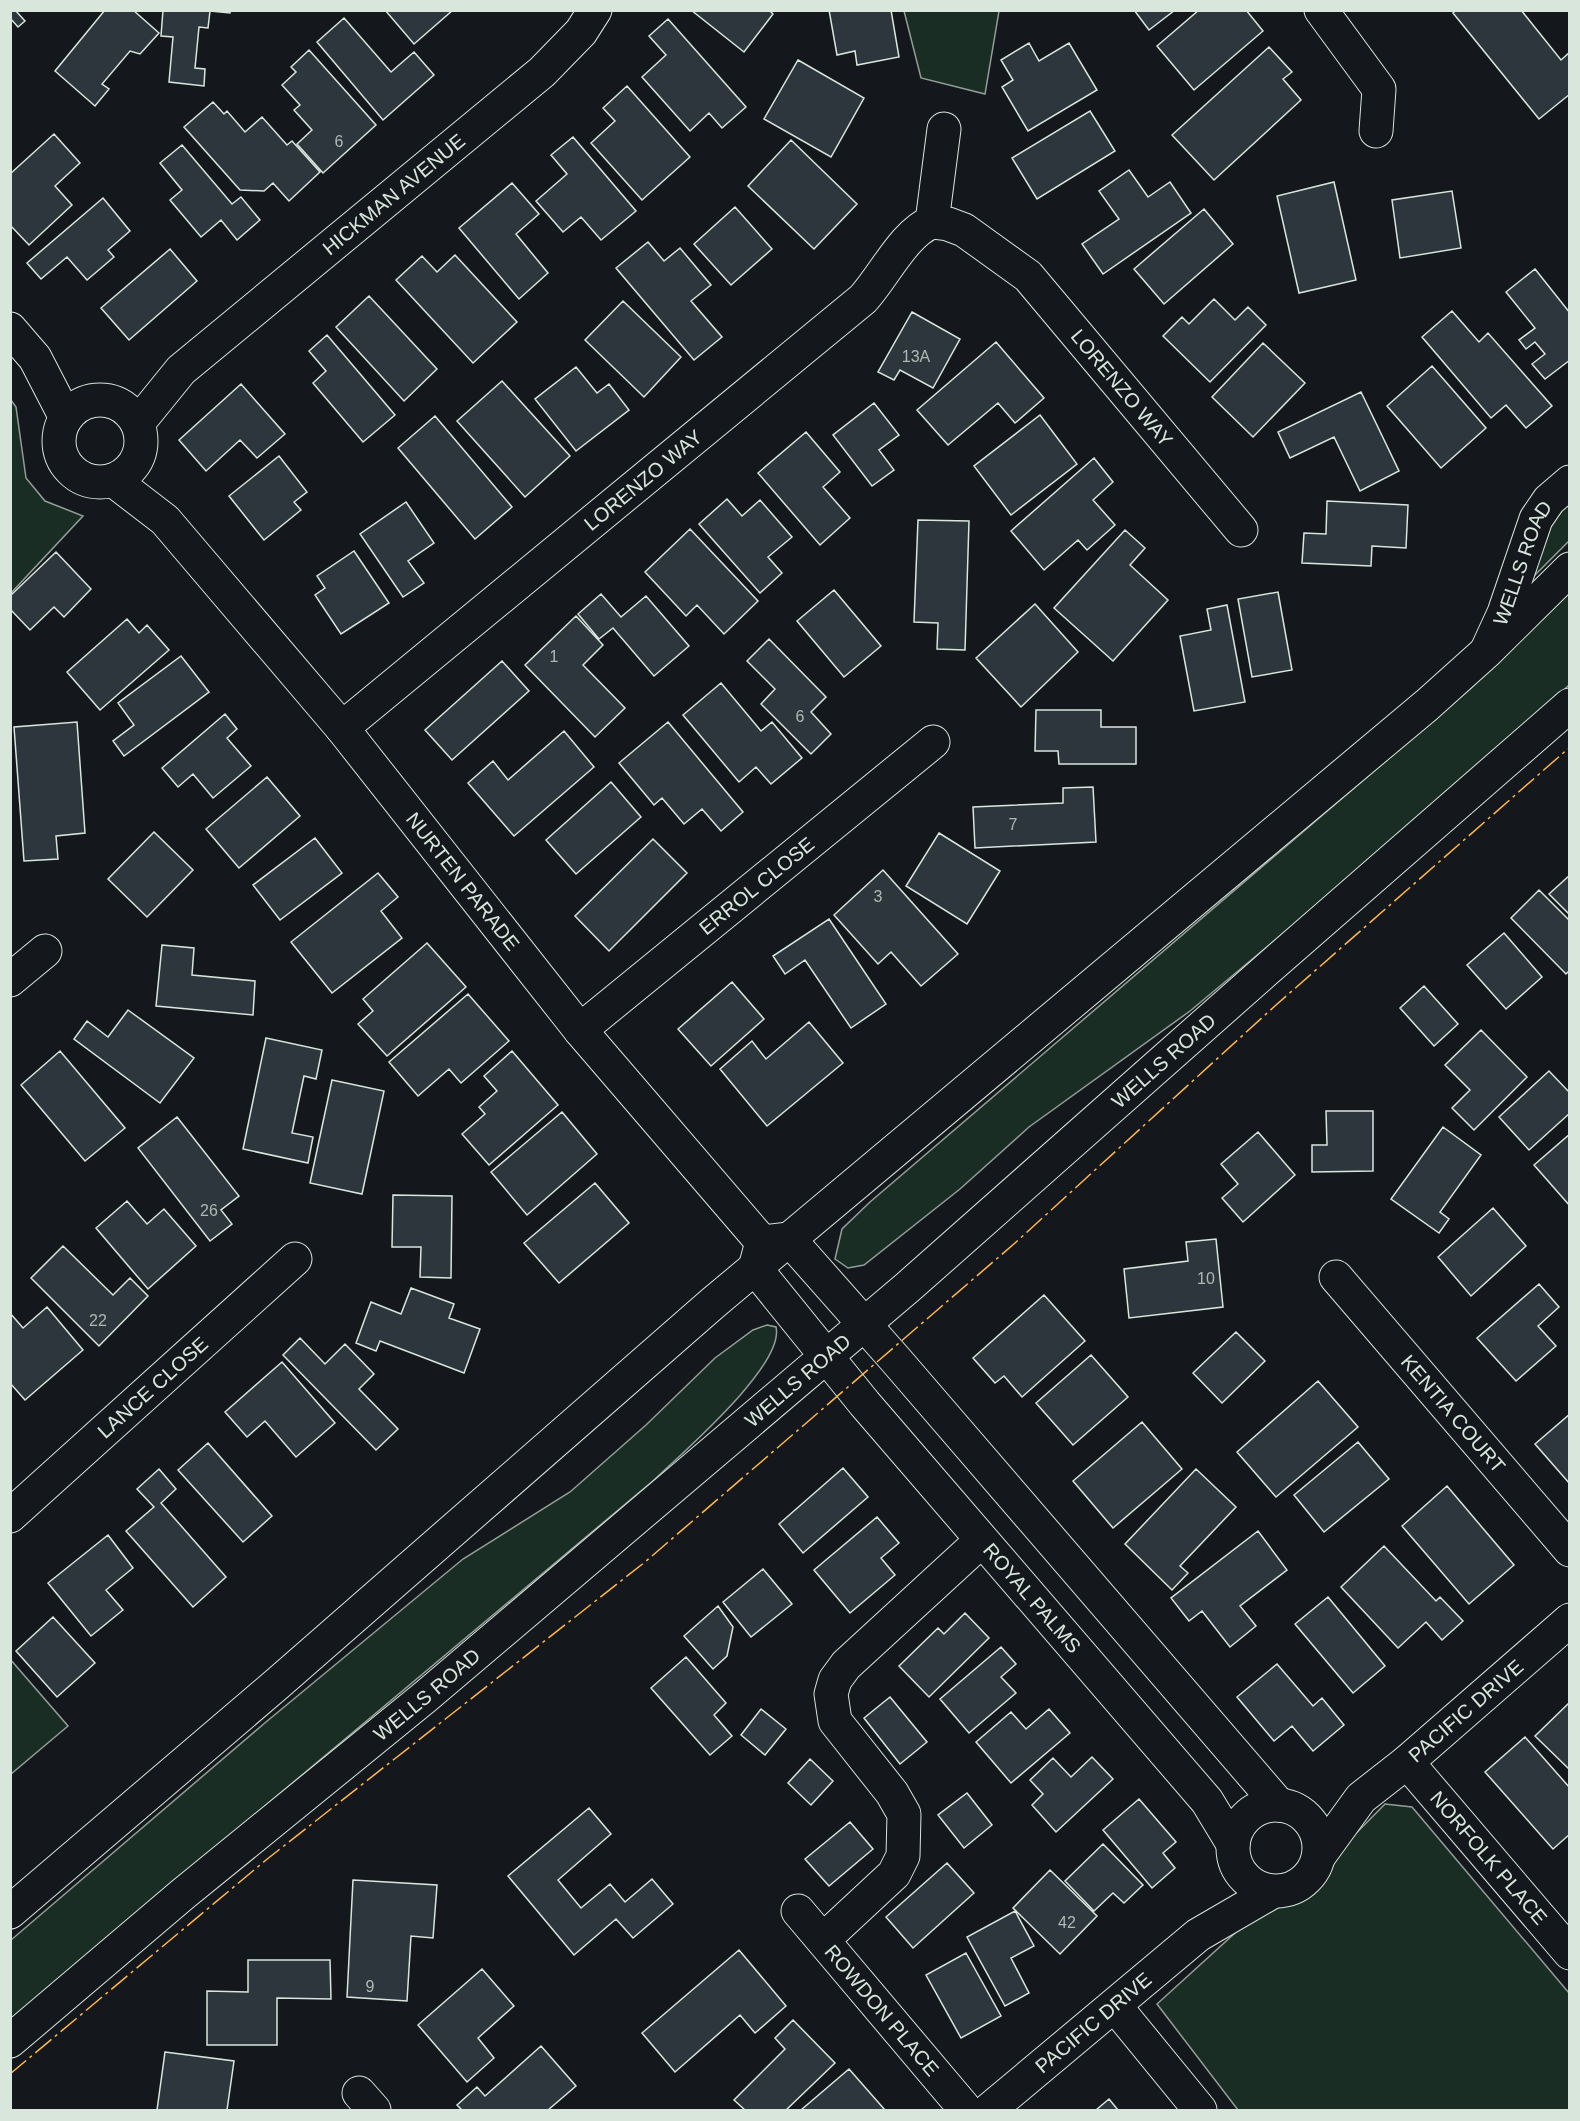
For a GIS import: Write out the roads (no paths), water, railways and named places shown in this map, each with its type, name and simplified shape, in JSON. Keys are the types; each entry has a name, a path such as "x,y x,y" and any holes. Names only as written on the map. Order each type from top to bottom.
{"street":[{"name":"HICKMAN AVENUE","path":"116,408 182,370 535,79 581,32 595,10"},
{"path":"1321,10 1379,89 1376,131"},
{"path":"932,222 944,129"},
{"name":"LORENZO WAY","path":"342,728 843,318 882,278 917,230 932,222 948,224 964,230 1028,276 1241,530"},
{"path":"10,329 35,358 66,418"},
{"path":"35,358 116,408 141,434 138,458 132,467 113,480 88,481 67,466 59,442 66,418 82,403 116,408"},
{"name":"NURTEN PARADE","path":"138,458 165,520"},
{"name":"NURTEN PARADE","path":"113,480 165,520 342,728 580,1030 769,1250 863,1325"},
{"name":"WELLS ROAD","path":"1486,652 1504,613 1536,519 1549,500 1569,482"},
{"name":"WELLS ROAD","path":"10,1912 769,1250 1427,705 1486,652 1569,569"},
{"name":"WELLS ROAD","path":"10,2041 183,1894 425,1697 863,1325 1569,705"},
{"name":"ERROL CLOSE","path":"580,1030 933,742"},
{"path":"10,980 45,951"},
{"name":"NURTEN PARADE","path":"769,1250 825,1356"},
{"name":"LANCE CLOSE","path":"10,1516 295,1259"},
{"name":"KENTIA COURT","path":"1336,1277 1569,1550"},
{"path":"863,1325 895,1359 1131,1635 1289,1808 1316,1831 1320,1843 1319,1856 1308,1879 1286,1891 1272,1892 1258,1888 1245,1879 1235,1855 1237,1831 1254,1812 1289,1808"},
{"name":"ROYAL PALMS","path":"825,1356 1090,1669 1207,1801 1235,1855"},
{"path":"823,1940 894,1874 903,1856 906,1825 904,1814 892,1793 835,1721 831,1694 836,1680 846,1665 981,1541"},
{"name":"PACIFIC DRIVE","path":"1319,1856 1361,1798 1407,1762 1569,1620"},
{"path":"1090,1669 1131,1635"},
{"name":"NORFOLK PLACE","path":"1407,1762 1569,1953"},
{"name":"PACIFIC DRIVE","path":"1289,1808 1361,1798"},
{"name":"PACIFIC DRIVE","path":"1198,1935 1235,1855"},
{"name":"PACIFIC DRIVE","path":"989,2110 1198,1935 1272,1892"},
{"name":"ROWDON PLACE","path":"798,1911 966,2110"},
{"path":"1115,2006 1200,2110"}]}
